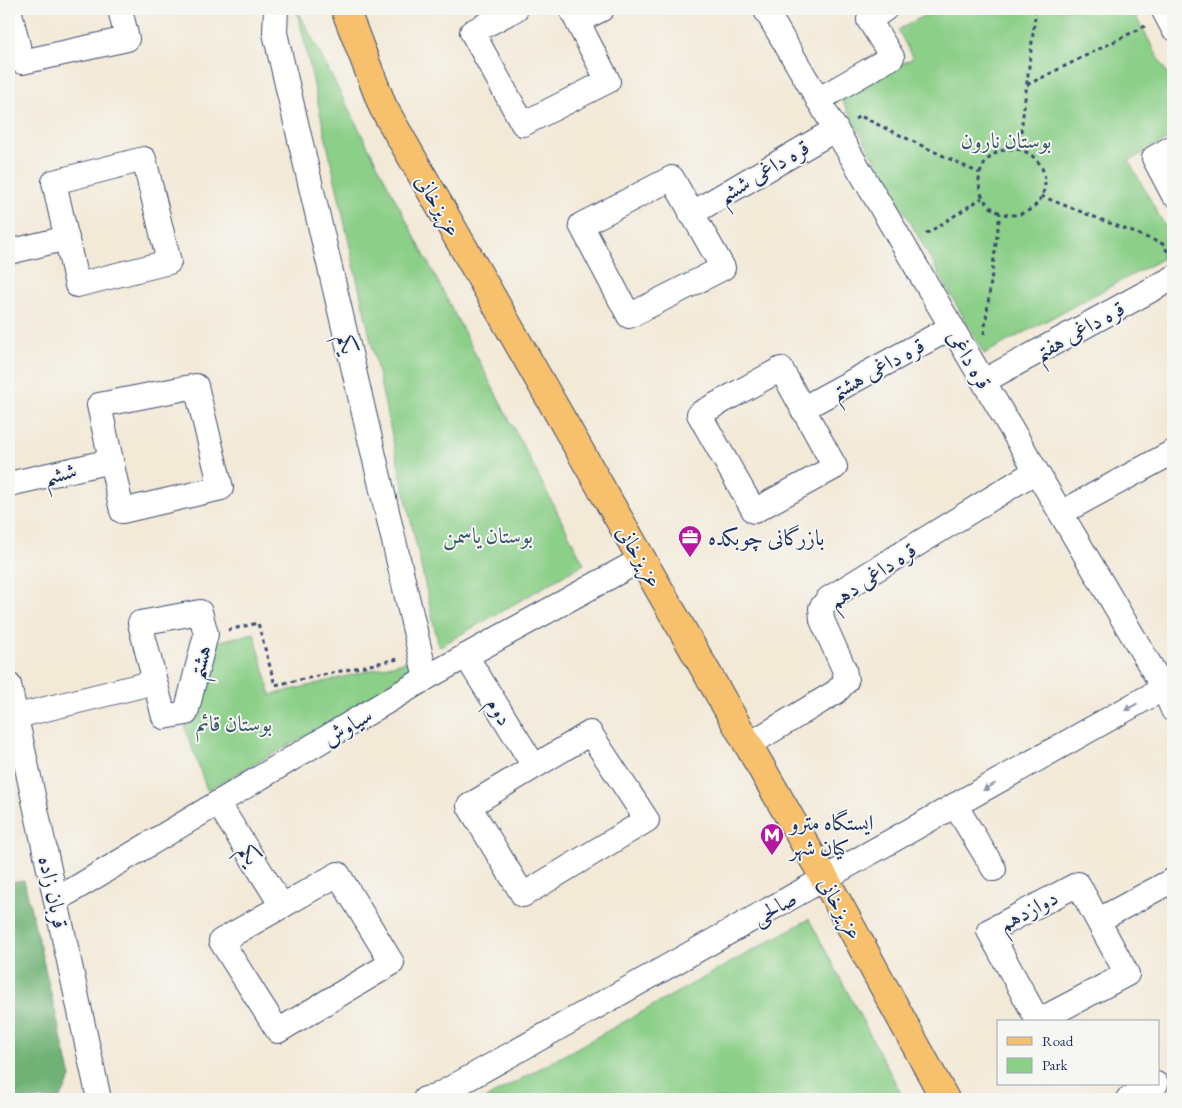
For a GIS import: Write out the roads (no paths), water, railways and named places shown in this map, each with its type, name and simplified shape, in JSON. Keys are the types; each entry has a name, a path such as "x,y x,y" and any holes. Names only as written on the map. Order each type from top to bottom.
{"main road":[{"name":"عزیزخانی","path":"345,9 383,107 825,879 945,1099"}],"street":[{"path":"9,10 22,62 127,39 120,9"},
{"name":"یکم","path":"276,9 275,33 426,678"},
{"path":"516,9 472,32 523,124 608,81 575,15 602,9"},
{"name":"قره داغی","path":"765,9 1036,471 1170,694"},
{"path":"818,100 892,57 869,20 885,9"},
{"name":"قره داغی ششم","path":"691,214 836,129"},
{"path":"1173,147 1154,158 1173,194"},
{"path":"144,159 169,262 77,285 67,238 54,182 144,159"},
{"path":"672,178 691,214 722,268 629,316 581,225 672,178"},
{"path":"9,252 67,238"},
{"name":"قره داغی هفتم","path":"984,381 1173,278"},
{"name":"قره داغی هشتم","path":"802,409 952,327"},
{"path":"781,369 802,409 835,467 754,511 699,414 781,369"},
{"path":"196,386 221,488 122,511 111,461 99,405 196,386"},
{"path":"1061,513 1173,452"},
{"name":"ششم","path":"9,484 111,461"},
{"name":"قره داغی دهم","path":"748,745 836,692 846,680 844,669 822,620 822,608 828,599 1036,471"},
{"name":"سیاوش","path":"56,900 426,678 642,559"},
{"name":"هشتم","path":"200,612 206,634 186,713 164,717 155,682 140,623 200,612"},
{"name":"دوم","path":"466,656 534,766"},
{"name":"هشتم","path":"12,717 155,682"},
{"name":"قربان زاده","path":"9,685 12,717 56,900 99,1099"},
{"name":"صالحی","path":"425,1099 435,1097 955,805 1170,694"},
{"path":"590,733 647,820 523,895 470,806 534,766 590,733"},
{"name":"یکم","path":"218,802 282,906"},
{"path":"955,805 994,869"},
{"path":"338,874 392,963 278,1031 221,941 282,906 338,874"},
{"path":"1099,920 1173,880"},
{"name":"دوازدهم","path":"1037,1020 988,931 1078,884 1128,974 1040,1020"},
{"path":"1160,1082 1173,1075"},
{"path":"1128,1099 1153,1086"}],"place":[{"name":"بازرگانی چوبکده","path":"690,558"},
{"name":"ایستگاه مترو کیان شهر","path":"772,856"}],"park label":[{"name":"بوستان نارون","path":"1006,140"},
{"name":"بوستان یاسمن","path":"488,535"},
{"name":"بوستان قائم","path":"234,723"}]}
